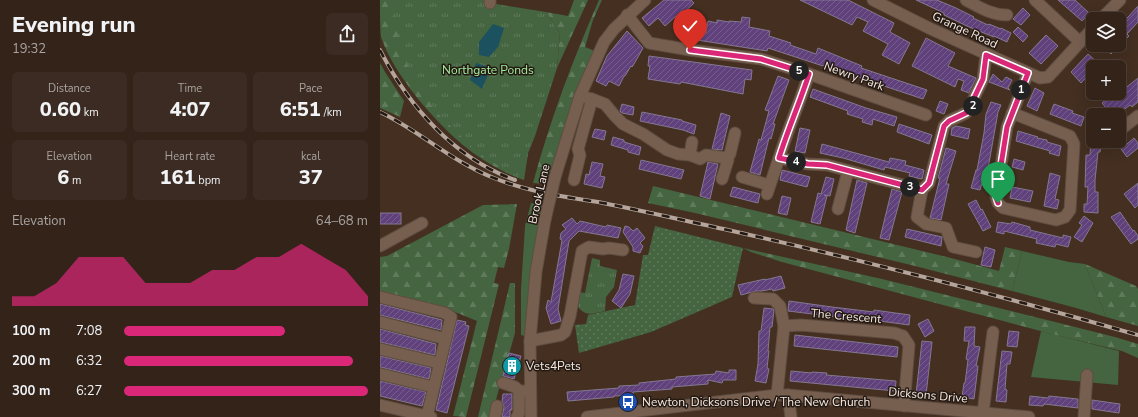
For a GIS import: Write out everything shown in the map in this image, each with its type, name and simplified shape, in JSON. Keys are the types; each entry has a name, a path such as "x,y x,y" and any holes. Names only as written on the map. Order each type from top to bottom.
{"street":[{"name":"Brook Lane","path":"531,417 530,341 536,272 545,220 555,178 580,96 604,42 627,15 644,0"},
{"name":"Grange Road","path":"873,0 931,30 1040,78 1048,77 1080,42"},
{"path":"966,0 986,11 1000,15 1007,15"},
{"path":"1035,0 1080,42 1086,36"},
{"path":"1109,12 1120,0"},
{"name":"Newry Park","path":"627,15 649,43 761,59 809,74 920,117"},
{"path":"976,252 953,247 946,228 926,224 917,217 922,190 929,183 944,126 949,121 966,113 972,107 974,98 983,79 986,55"},
{"path":"1012,113 1070,136 1074,144 1070,210 1065,217 1056,220 1003,208 998,203 996,197 1007,127 1012,113 1028,73"},
{"path":"742,177 768,189 809,74"},
{"path":"580,96 592,98 605,104 614,116 623,124 643,134 667,150 678,154 690,155 700,159 706,155 726,158"},
{"path":"574,180 580,155 578,149 592,98"},
{"path":"1126,125 1138,116"},
{"path":"726,158 730,154 735,133"},
{"path":"690,155 692,142"},
{"path":"722,179 728,160 726,158"},
{"path":"779,158 808,164 827,165 922,190"},
{"path":"838,209 848,171"},
{"path":"380,246 422,222"},
{"path":"530,341 561,335 576,317 582,251 589,248 603,250 608,253 624,250"},
{"path":"380,297 445,313 451,317 434,387 429,416 394,413 380,405"},
{"path":"754,298 773,299 780,306 784,326 777,395"},
{"path":"380,322 446,339"},
{"name":"The Crescent","path":"784,326 801,325 894,333 903,336 909,345 904,406"},
{"path":"983,413 993,332"},
{"path":"380,349 440,363"},
{"path":"380,374 434,387"},
{"path":"1084,417 1087,375"},
{"path":"503,383 515,387 519,391 530,391"},
{"path":"517,417 519,413 519,391"},
{"name":"Dicksons Drive","path":"587,417 777,395 904,406 919,412 983,413 1028,417"},
{"path":"788,395 791,417"}],"green space":[{"path":"380,0 420,0 528,154 524,180 495,167 468,149 443,127 417,98 395,67 381,37"},
{"name":"Northgate Ponds","path":"393,0 484,0 490,3 546,12 560,33 557,68 535,136 518,178 477,152 439,115 411,76 393,13"},
{"path":"574,0 588,0 557,68 560,33 546,12 568,16"},
{"path":"599,0 602,0 593,20 585,47 595,51 549,184 533,183 563,90"},
{"path":"380,63 404,101 400,117 380,108"},
{"path":"653,186 999,271 1005,247 1022,251 1012,291 915,266 648,203"},
{"path":"531,203 544,206 528,337 521,335 521,289 525,226"},
{"path":"517,204 504,268 498,267 494,283 499,284 466,417 453,416 477,321 455,312 380,293 380,257 387,256 483,205"},
{"path":"655,226 743,248 732,297 651,332 579,353 575,325 586,324 588,315 635,305 643,255 648,255"},
{"path":"743,248 882,279 1115,337 1138,344 1138,358 1122,351 1052,334 782,262"},
{"path":"1022,251 1069,262 1085,264 1106,317 1012,291"},
{"path":"592,258 600,260 600,266 617,270 614,287 606,297 605,311 589,314 580,309 577,305 579,292 585,293"},
{"path":"1085,264 1136,286 1138,289 1138,326 1106,317"},
{"path":"510,283 515,283 515,333 491,417 478,417"},
{"path":"1041,331 1119,351 1118,385 1031,377"}],"water":[{"path":"493,24 504,28 498,47 489,57 479,55 479,42"},
{"path":"476,63 491,68 482,89 470,80"}],"building":[{"path":"664,0 691,0 694,3 678,18 676,16 665,26 658,18 649,26 642,18"},
{"path":"800,0 848,0 894,23 890,32 910,43 899,64 882,55 888,44 863,31 868,22 857,17 852,25"},
{"path":"916,0 937,0 988,25 1001,28 1011,33 1007,42 969,27"},
{"path":"1058,0 1075,0 1088,12 1086,12 1086,16 1082,21"},
{"path":"1138,6 1138,22 1127,34 1129,36 1126,39 1126,19"},
{"path":"1023,8 1030,15 1021,25 1013,19"},
{"path":"742,17 750,18 749,27 770,31 769,36 791,43 790,45 816,54 818,48 862,66 861,68 927,90 923,99 866,80 839,69 823,66 768,48 767,51 697,40 698,32 706,33 708,21 717,23 717,20 741,22"},
{"path":"1018,27 1028,36 1023,42 1013,32"},
{"path":"627,31 643,48 619,86 609,81 606,86 596,81 607,56"},
{"path":"1046,35 1058,46 1041,64 1029,53"},
{"path":"926,38 955,53 948,66 976,78 969,93 961,90 964,81 958,79 955,87 912,66"},
{"path":"1088,54 1095,60 1086,60 1086,78 1081,83 1071,72"},
{"path":"649,56 752,70 751,80 745,79 743,94 681,82 680,84 648,79 650,66 648,66"},
{"path":"993,74 1002,82 1006,77 1012,80 1008,88 1010,90 989,82"},
{"path":"778,76 789,80 773,124 775,124 771,139 769,138 760,175 750,172 759,139 761,140 769,111 765,110"},
{"path":"1138,78 1138,102 1132,107 1130,105 1126,108 1106,108 1102,103 1106,100 1126,100 1126,88"},
{"path":"1035,88 1044,93 1037,111 1027,106"},
{"path":"813,89 866,108 897,117 894,126 873,119 872,125 862,122 863,119 847,114 848,111 810,97"},
{"path":"940,101 948,104 944,114 936,111"},
{"path":"991,102 1001,105 998,112 986,180 983,179 980,190 971,188 977,170 986,114"},
{"path":"622,104 634,107 633,115 622,113 620,111"},
{"path":"1054,104 1084,117 1081,126 1050,114"},
{"path":"642,112 682,120 696,125 694,134 683,130 640,121"},
{"path":"721,113 730,116 722,150 712,149"},
{"path":"899,124 932,135 929,144 897,132"},
{"path":"956,126 970,129 968,139 951,135 952,128"},
{"path":"800,128 810,130 805,153 795,151"},
{"path":"595,129 606,131 604,140 592,137"},
{"path":"1018,131 1061,146 1059,156 1049,153 1050,151 1016,141"},
{"path":"613,137 641,147 639,155 611,145"},
{"path":"1134,138 1138,143 1138,148 1127,157 1121,149 1126,148 1126,145"},
{"path":"822,144 889,162 890,158 906,161 905,165 924,170 922,179 909,176 910,173 885,167 884,170 820,153"},
{"path":"946,148 956,151 946,184 949,184 941,220 930,218"},
{"path":"1091,148 1100,148 1100,152 1098,152 1095,180 1095,192 1098,192 1098,213 1084,212 1084,204 1087,204 1088,187 1085,187 1086,155 1090,155"},
{"path":"1014,159 1025,162 1023,170 1012,167"},
{"path":"641,160 684,170 681,179 639,169"},
{"path":"592,162 603,164 600,176 605,177 602,188 584,184 586,174 589,175"},
{"path":"708,162 718,164 710,199 700,196"},
{"path":"782,170 810,177 807,187 780,180"},
{"path":"1050,173 1060,176 1055,199 1059,200 1057,209 1044,206"},
{"path":"826,177 834,179 830,196 824,195 827,196 820,224 811,222 818,193 821,194"},
{"path":"857,180 867,183 855,233 846,230"},
{"path":"1138,183 1138,205 1135,208 1124,194"},
{"path":"733,187 760,194 758,203 730,196"},
{"path":"1012,187 1033,191 1030,202 1010,198"},
{"path":"892,189 902,192 889,240 880,238"},
{"path":"782,196 791,198 787,215 778,213"},
{"path":"976,200 991,227 983,231 968,204"},
{"path":"1120,212 1138,236 1138,239 1131,244 1111,217"},
{"path":"380,213 401,213 401,224 380,224"},
{"path":"1084,216 1093,223 1082,242 1074,237 1082,225 1079,223"},
{"path":"572,218 577,224 580,221 606,227 607,225 621,228 618,238 579,231 569,241 558,309 561,321 551,324 546,308 548,300 551,302 562,240 560,239 561,233 566,229 562,225"},
{"path":"998,222 1011,224 1012,222 1030,227 1030,230 1063,238 1063,235 1071,237 1068,247 1056,244 1055,247 1036,243 1037,239 1004,231 1004,234 996,232"},
{"path":"625,226 629,227 633,231 637,228 645,238 640,243 643,246 640,253 633,251 633,247 623,232"},
{"path":"907,229 942,237 941,246 905,237"},
{"path":"985,247 995,250 991,267 981,265"},
{"path":"623,274 634,276 630,294 621,308 612,301 619,290"},
{"path":"781,276 785,288 773,291 772,289 756,291 741,295 738,285"},
{"path":"789,301 910,315 909,325 788,311"},
{"path":"380,304 442,320 441,330 380,315"},
{"path":"764,308 774,310 772,327 770,327 767,368 769,369 766,383 755,381 758,364 759,331 761,331"},
{"path":"928,319 934,331 925,337 918,324"},
{"path":"457,320 466,322 465,325 469,326 447,413 436,410"},
{"path":"965,327 975,327 974,346 980,347 976,366 978,366 974,399 962,397 968,360 966,359 969,341 964,341"},
{"path":"380,329 436,344 435,355 380,342"},
{"path":"1009,331 1019,332 1017,347 1007,346"},
{"path":"795,335 898,347 897,357 794,346"},
{"path":"922,341 932,342 926,395 916,394"},
{"path":"1002,351 1012,352 1010,364 1007,364 1005,389 1007,390 1006,402 996,401"},
{"name":"Vets4Pets","path":"509,353 521,356 514,379 503,376"},
{"path":"380,356 431,368 429,379 380,367"},
{"path":"729,370 736,370 736,380 723,380 722,383 708,380 708,384 633,392 633,395 568,401 567,392 619,388 619,386 639,385 639,383 676,379 676,377 715,374 716,371 729,373"},
{"path":"791,371 827,373 826,375 896,381 895,391 790,381"},
{"path":"380,381 426,392 422,406 380,396"},
{"path":"503,394 512,394 512,410 510,410 510,417 502,417 504,407 502,401"},
{"path":"1030,396 1078,399 1078,408 1044,404 1043,406 1029,405"},
{"path":"1092,400 1120,404 1119,413 1092,409"}],"railway":[{"path":"380,50 405,91 419,110 436,128 453,144 472,158 515,180"},
{"path":"380,112 409,128 464,164 494,178 520,187 547,194 634,209 831,254 1036,306 1138,335"}],"place":[{"name":"Vets4Pets","path":"512,366"},
{"name":"Newton, Dicksons Drive / The New Church","path":"628,402"}],"route":[{"path":"690,50 761,59 809,74 779,158 808,164 827,165 922,190 929,183 944,126 949,121 966,113 972,107 974,98 983,79 986,55 1028,73 1007,127 996,197 998,203"}]}
